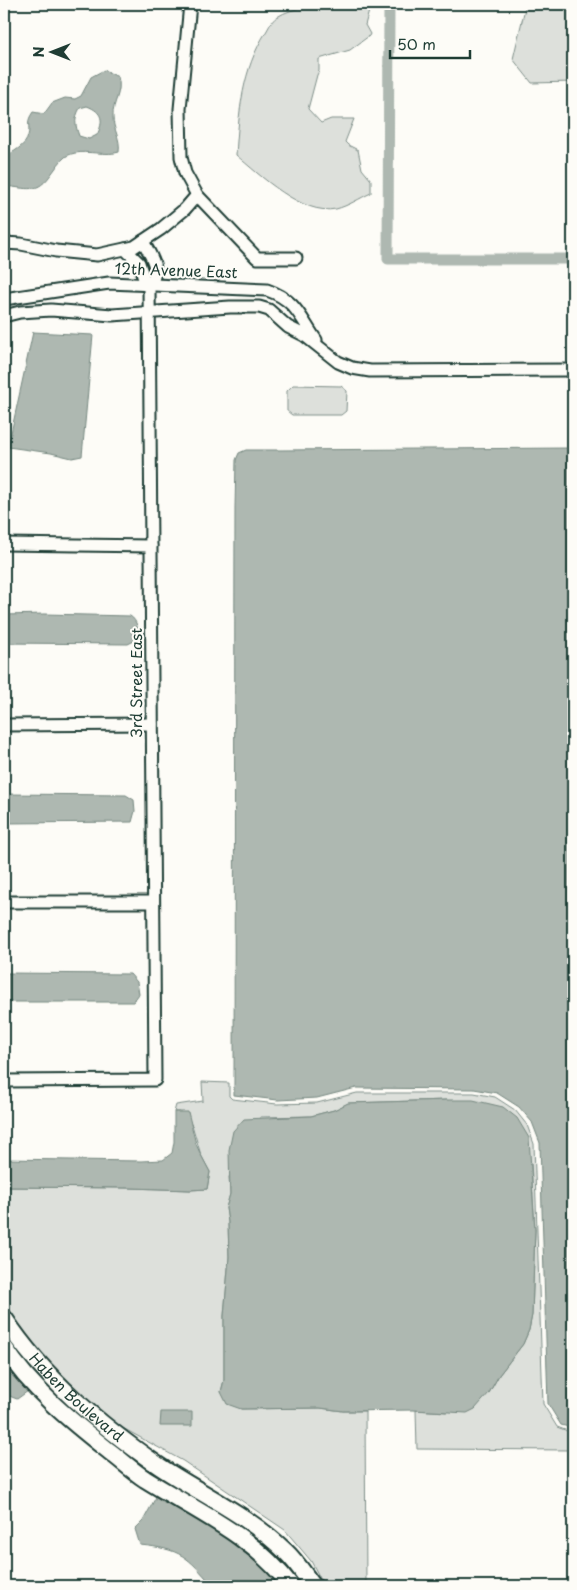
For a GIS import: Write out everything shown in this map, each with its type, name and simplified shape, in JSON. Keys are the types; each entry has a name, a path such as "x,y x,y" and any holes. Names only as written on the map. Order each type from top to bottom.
{"street":[{"path":"190,4 180,109 181,157 185,173 197,195 257,258 296,258"},
{"path":"4,243 97,255 134,247 185,209 197,195"},
{"path":"125,249 139,263 144,282 149,286 155,278 155,264 143,241"},
{"name":"12th Avenue East","path":"4,299 110,283 256,289 276,293 292,305 303,317 321,348"},
{"name":"3rd Street East","path":"4,1081 154,1080 149,286"},
{"name":"12th Avenue East","path":"4,316 20,312 51,310 112,315 230,307 259,307 269,310 288,327 304,334 338,362 352,368 370,371 573,370"},
{"path":"4,544 151,546"},
{"path":"4,725 152,724"},
{"path":"4,902 153,902"},
{"name":"Haben Boulevard","path":"4,1318 34,1360 60,1387 106,1427 160,1466 250,1522 293,1559 313,1586"},
{"name":"Haben Boulevard","path":"4,1347 33,1384 91,1437 144,1478 232,1530 267,1558 291,1586"},
{"path":"144,1478 160,1466"}],"shaded area":[{"path":"337,4 371,4 365,25 370,34 350,50 319,59 319,71 308,109 321,123 331,119 354,119 345,142 358,150 362,169 371,180 371,193 340,208 323,210 309,206 282,192 236,155 240,107 247,76 258,46 271,24 284,13 306,7"},
{"path":"526,4 573,4 573,82 532,83 513,59"},
{"path":"104,70 118,77 119,88 113,117 119,142 119,152 71,154 63,159 42,185 26,189 4,186 4,158 22,146 27,140 29,119 33,112 44,114 52,103 65,98 75,99 81,96 91,77","holes":["87,106 99,114 101,125 97,135 89,139 79,136 76,119 80,108"]},
{"path":"33,332 93,335 82,456 72,458 8,447"},
{"path":"293,385 341,386 347,391 346,411 341,415 292,415 287,411 287,391"},
{"path":"573,448 573,1428 561,1425 548,1404 540,1143 532,1122 519,1107 497,1093 474,1089 356,1088 317,1098 278,1100 234,1095 235,508 236,460 239,453 246,450"},
{"path":"4,615 130,616 136,623 138,639 128,644 4,643"},
{"path":"4,794 126,795 134,800 135,811 132,822 4,823"},
{"path":"4,973 130,974 137,982 139,994 133,1002 4,1002"},
{"path":"202,1082 229,1083 229,1096 232,1099 277,1104 317,1103 357,1093 474,1093 495,1097 515,1110 527,1125 534,1144 543,1404 557,1427 573,1433 573,1450 417,1449 416,1410 446,1412 489,1393 499,1375 523,1344 529,1330 532,1315 535,1230 531,1162 447,1100 349,1103 334,1110 311,1116 260,1117 229,1177 230,1194 226,1208 229,1257 224,1316 224,1380 221,1392 241,1409 320,1408 365,1411 366,1586 336,1586 321,1580 311,1561 285,1530 183,1461 110,1421 64,1381 18,1325 4,1304 4,1187 207,1189 210,1172 201,1155 192,1125 180,1112 174,1112 176,1105 203,1101"},
{"path":"473,1100 503,1107 517,1118 529,1138 535,1230 532,1315 529,1330 523,1344 499,1375 489,1393 475,1409 467,1413 413,1410 343,1411 320,1408 241,1409 227,1404 221,1392 224,1380 224,1316 229,1257 226,1208 230,1194 229,1150 233,1131 244,1119 311,1116 334,1110 348,1103"},
{"path":"174,1112 188,1112 196,1144 210,1172 207,1189 4,1187 4,1159 163,1160 172,1153"},
{"path":"4,1368 28,1391 17,1399 4,1394"},
{"path":"161,1412 192,1412 192,1426 160,1426"},
{"path":"156,1497 196,1515 268,1567 283,1586 213,1586 182,1556 165,1549 140,1545 135,1529 143,1521"}],"waterway":[{"path":"389,4 388,259 573,259"}]}
